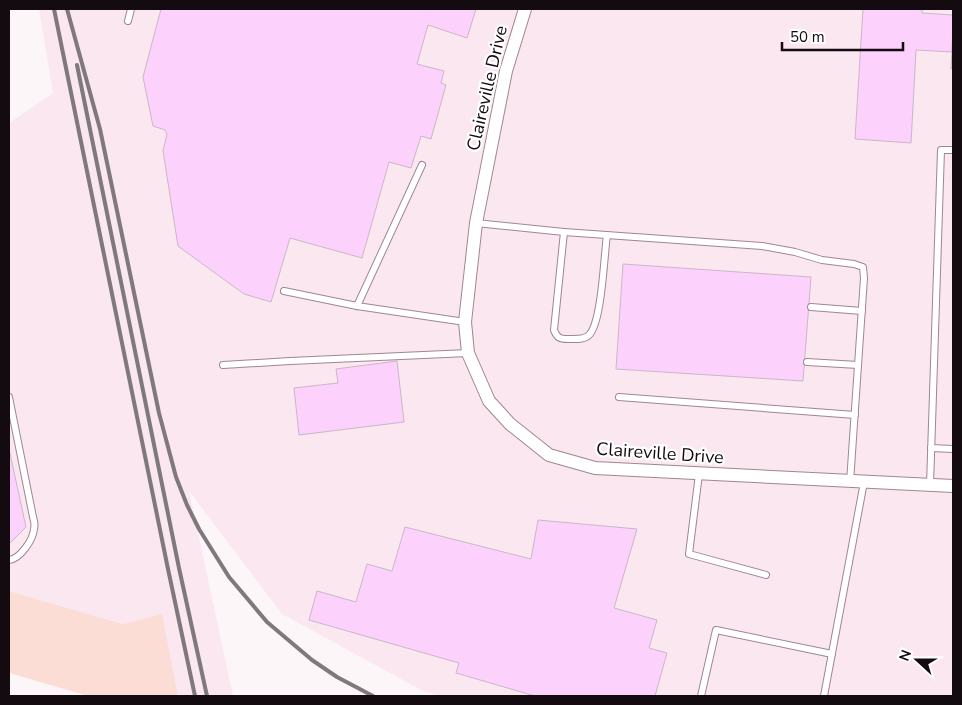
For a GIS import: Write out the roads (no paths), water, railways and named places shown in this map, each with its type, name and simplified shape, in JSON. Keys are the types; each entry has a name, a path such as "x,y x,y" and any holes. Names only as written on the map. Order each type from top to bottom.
{"street":[{"name":"Claireville Drive","path":"525,9 520,19 506,71 476,224 465,322 468,353 489,402 510,424 549,455 595,468 953,486"}],"lane":[{"path":"128,21 131,9"},
{"path":"930,486 940,150 953,150"},
{"path":"357,306 422,165"},
{"path":"476,224 762,246 796,252 822,260 863,266 864,278 850,482"},
{"path":"564,232 554,330 556,336 561,339 583,339 590,334 599,310 607,235"},
{"path":"284,291 357,306 465,322"},
{"path":"811,307 862,311"},
{"path":"223,365 468,353"},
{"path":"807,362 858,365"},
{"path":"619,396 855,415"},
{"path":"9,397 34,530 30,541 21,552 14,560 9,560"},
{"path":"931,448 953,449"},
{"path":"699,474 689,554 766,575"},
{"path":"824,696 864,482"},
{"path":"701,696 716,630 832,654"}],"railway":[{"path":"54,9 195,696"},
{"path":"67,9 100,129 159,413 176,477 187,505 199,529 229,577 267,622 312,660 337,677 373,696"},
{"path":"77,65 179,568 207,696"}]}
